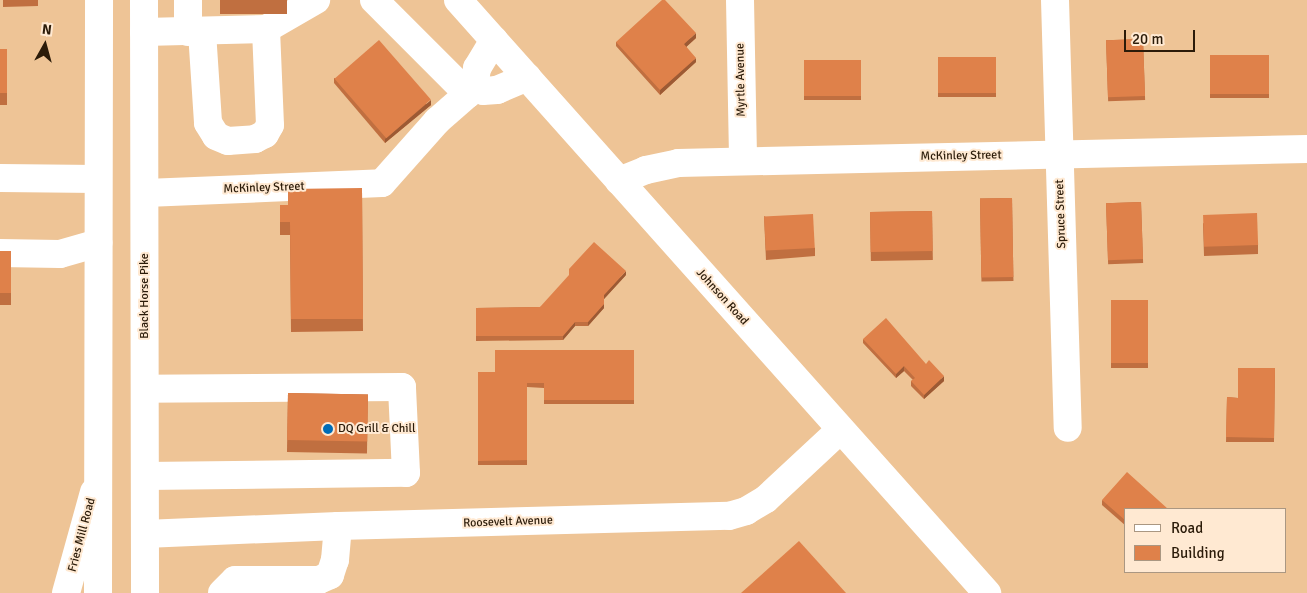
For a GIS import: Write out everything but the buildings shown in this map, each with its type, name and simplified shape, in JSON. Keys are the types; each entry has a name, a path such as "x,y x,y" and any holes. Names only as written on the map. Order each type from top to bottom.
{"main road":[{"path":"98,593 99,0"},
{"name":"Black Horse Pike","path":"144,0 146,193 144,593"},
{"path":"188,0 195,32 208,123 216,136 228,141 255,139 265,134 270,125 266,30"},
{"path":"374,0 474,90 497,90 528,78"},
{"name":"Johnson Road","path":"458,0 987,593"},
{"name":"Myrtle Avenue","path":"740,0 743,161"},
{"name":"Spruce Street","path":"1055,0 1068,428"},
{"path":"144,32 266,30 316,1"},
{"path":"474,90 477,68 494,40"},
{"name":"McKinley Street","path":"146,193 382,183 437,121 474,90"},
{"name":"McKinley Street","path":"618,181 646,170 678,163 1307,148"},
{"path":"0,178 98,179"},
{"path":"0,253 60,254 98,243"},
{"path":"144,476 406,473 402,387 146,388"},
{"name":"Roosevelt Avenue","path":"145,534 338,526 729,516 746,511 766,499 840,430"},
{"name":"Fries Mill Road","path":"66,593 98,476"},
{"path":"222,593 236,580 320,580 330,575 335,560 338,526"}],"place":[{"name":"DQ Grill & Chill","path":"328,429"}]}
